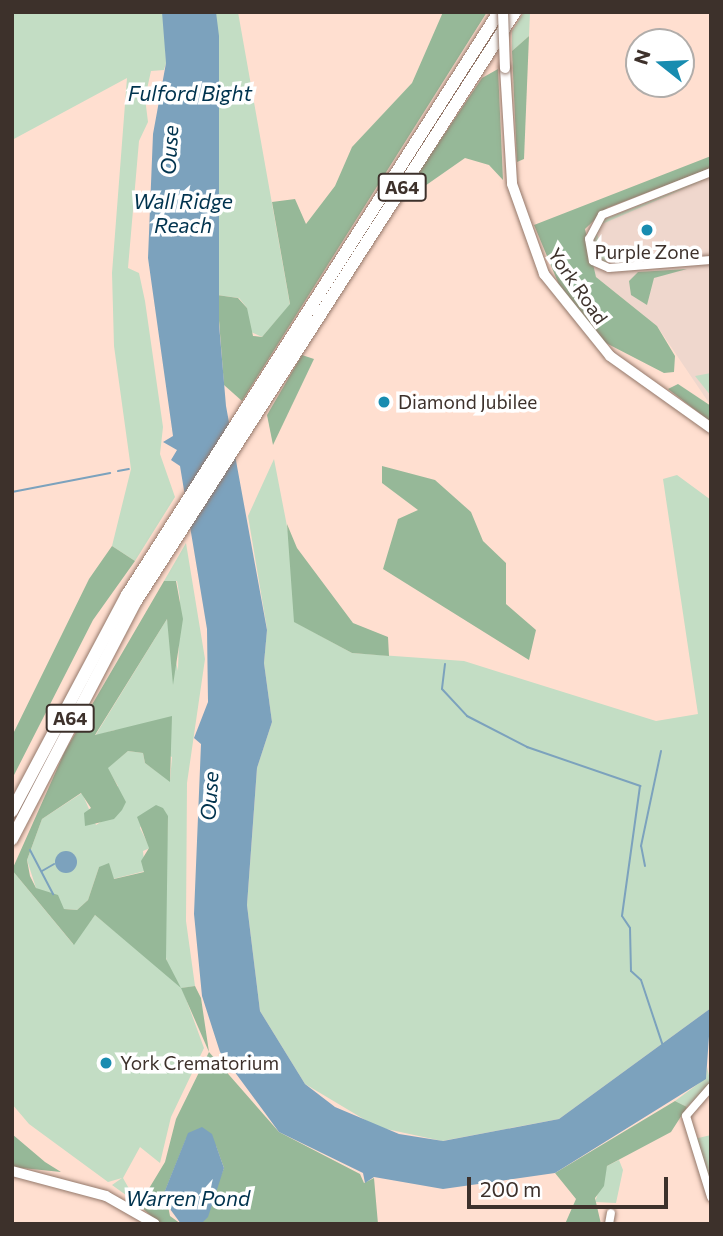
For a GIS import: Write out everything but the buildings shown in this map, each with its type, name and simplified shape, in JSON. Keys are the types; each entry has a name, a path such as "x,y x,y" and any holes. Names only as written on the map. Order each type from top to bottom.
{"highway":[{"name":"A64","path":"12,811 131,598 284,360 501,12"},
{"name":"A64","path":"284,360 515,12"},
{"name":"A64","path":"12,839 131,598"}],"main road":[{"name":"York Road","path":"501,12 512,184 544,274 610,356 711,428"}],"street":[{"path":"711,172 601,215 589,239 593,261 609,268 711,260"},
{"path":"711,1087 686,1116 711,1197"},
{"path":"12,1171 106,1196 155,1224"},
{"path":"609,1224 611,1213"}],"shaded area":[{"path":"711,168 711,406 657,326 596,277 584,242 592,216"}],"green space":[{"path":"12,12 162,12 165,20 166,63 164,70 151,71 145,98 148,122 139,141 128,268 139,273 145,301 163,427 160,454 175,497 135,561 112,546 131,469 114,346 112,273 127,78 12,140"},
{"path":"216,12 238,12 290,305 262,337 247,330 247,308 239,298 217,295"},
{"path":"443,12 487,12 242,401 224,385 217,295 238,298 247,308 253,336 262,337 290,304 272,202 295,199 306,224 335,186 352,147 412,83"},
{"path":"524,12 530,12 529,36 512,51 512,31"},
{"path":"529,36 524,159 517,162 512,51"},
{"path":"498,69 503,180 489,165 465,158 422,188 417,175 482,78"},
{"path":"711,156 711,168 607,208 585,229 596,277 657,326 675,356 674,372 664,373 604,342 562,292 534,225"},
{"path":"711,177 602,224 597,234 608,266 600,262 593,242 600,221"},
{"path":"687,269 654,278 647,305 631,295 629,281 638,272"},
{"path":"302,355 314,359 273,445 267,415"},
{"path":"711,373 711,396 695,376"},
{"path":"678,384 711,406 711,422 668,389"},
{"path":"274,459 292,552 295,622 352,653 464,661 656,721 698,714 663,479 677,475 711,500 711,1008 559,1119 442,1141 377,1127 305,1084 260,1011 247,905 257,768 272,722 264,663 267,629 248,516"},
{"path":"382,466 435,480 471,512 483,541 506,563 506,604 536,630 529,660 383,569 398,519 418,510 382,483"},
{"path":"287,524 297,548 353,623 388,637 389,656 352,653 294,622"},
{"path":"186,543 205,659 187,783 186,921 195,986 182,988 204,1048 171,1117 160,1163 140,1147 123,1178 137,1203 112,1185 122,1178 108,1182 29,1124 12,1104 12,870 73,944 95,915 179,984 168,971 163,937 168,816 147,813 140,828 150,848 143,851 145,871 113,879 99,867 88,900 77,910 64,909 36,888 27,860 42,819 82,793 96,825 107,818 118,786 107,768 128,751 143,753 145,763 170,781 172,757 115,730 95,736 167,619 178,671 180,599 177,581 164,581"},
{"path":"112,546 135,561 93,620 12,779 12,736 89,579"},
{"path":"164,581 176,581 183,619 173,685 167,619 95,735 172,716 170,782 145,763 143,753 128,751 108,768 126,802 114,819 85,826 84,813 91,808 81,793 42,819 27,860 36,888 58,895 64,909 77,910 88,900 99,867 109,863 114,879 144,872 141,861 149,848 137,817 156,805 163,808 168,816 166,959 181,988 95,915 74,945 12,870 65,751"},
{"path":"195,986 201,998 209,1052 181,988"},
{"path":"209,1052 279,1132 360,1174 364,1183 374,1178 378,1224 201,1224 224,1168 216,1146 186,1139 165,1191 170,1216 181,1224 160,1224 139,1205 165,1162 176,1119"},
{"path":"707,1067 711,1084 687,1107 675,1101 706,1078"},
{"path":"675,1101 687,1107 671,1132 607,1166 604,1186 595,1198 601,1224 565,1224 576,1199 555,1173"},
{"path":"12,1134 45,1162 61,1172 12,1167"},
{"path":"711,1135 711,1187 694,1139"},
{"path":"619,1160 623,1170 616,1203 595,1202 607,1166"}],"water":[{"name":"Wall Ridge Reach","path":"162,12 216,12 219,36 219,324 226,406 267,630 264,663 272,722 257,768 247,905 260,1011 305,1084 335,1107 399,1134 443,1141 559,1119 711,1008 706,1079 555,1173 443,1189 374,1177 365,1183 363,1173 279,1132 220,1052 202,996 194,914 201,744 194,738 208,702 207,629 180,466 171,460 177,450 163,442 173,436 148,258 153,134 166,63"},
{"path":"66,851 76,858 77,862 70,872 66,873 56,866 55,862 62,852"},
{"name":"Warren Pond","path":"202,1127 212,1134 224,1168 208,1217 201,1224 181,1224 162,1198 188,1133"}],"waterway":[{"path":"118,471 129,469"},
{"path":"12,492 110,473"},
{"path":"445,664 442,689 467,716 527,747 640,786 622,916 630,928 631,971 641,980 663,1046"},
{"path":"645,866 641,846 661,751"},
{"path":"30,850 53,894"},
{"path":"42,871 54,864"}],"place":[{"name":"Purple Zone","path":"647,230"},
{"name":"Diamond Jubilee","path":"384,402"},
{"name":"York Crematorium","path":"106,1063"}],"water label":[{"name":"Fulford Bight","path":"190,93"},
{"name":"Ouse","path":"169,150"},
{"name":"Ouse","path":"209,796"}]}
